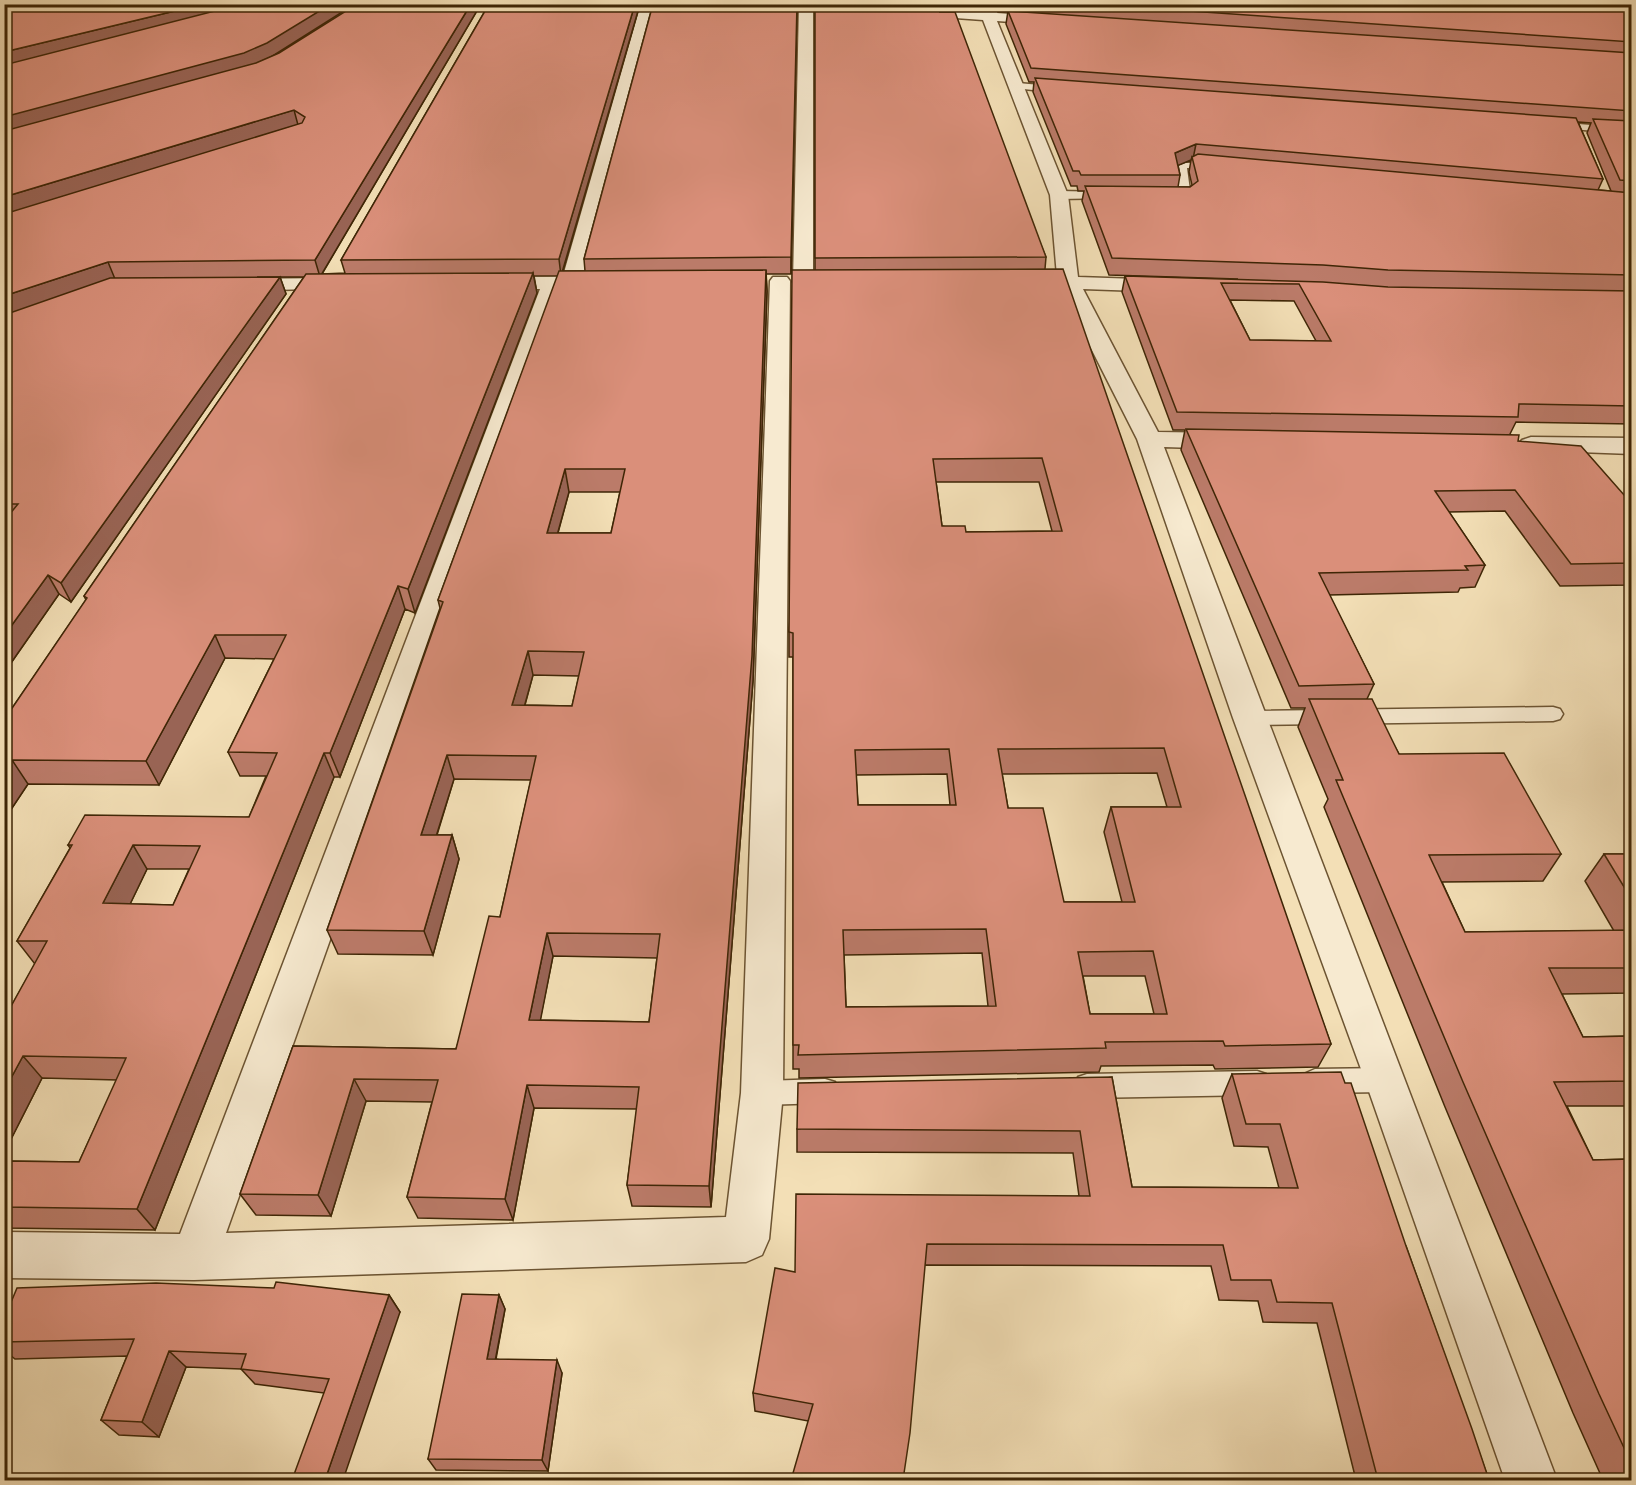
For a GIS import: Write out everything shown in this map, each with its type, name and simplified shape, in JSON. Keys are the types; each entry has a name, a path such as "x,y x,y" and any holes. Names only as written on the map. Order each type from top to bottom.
{"street":[{"path":"194,1257 563,283 648,4"},
{"path":"4,1255 194,1257 746,1239 762,1093 780,281 807,4 887,10 1002,13 1018,86 1059,195 1068,281 1149,439 1249,718 1386,1080 1532,1480"},
{"path":"286,314 341,263"},
{"path":"780,281 826,281"},
{"path":"999,281 1068,281 1103,285 1183,286"},
{"path":"471,283 618,282"},
{"path":"223,286 364,284"},
{"path":"1149,439 1255,442"},
{"path":"1502,446 1632,446"}],"lane":[{"path":"1018,86 1077,91"},
{"path":"1540,124 1578,132 1632,131"},
{"path":"1152,196 1187,196 1180,169 1184,165 1229,167"},
{"path":"1059,195 1117,196"},
{"path":"1249,718 1552,714"},
{"path":"1057,1087 1386,1080"},
{"path":"762,1093 845,1091"}],"building":[{"path":"32,4 204,4 4,52 4,12"},
{"path":"242,4 331,4 267,43 244,53 4,117 4,65"},
{"path":"357,4 471,4 315,260 108,262 4,296 4,214 302,123 305,117 294,110 4,197 4,131 256,63 279,53"},
{"path":"489,4 635,4 559,259 341,260"},
{"path":"653,4 797,4 791,257 584,259"},
{"path":"815,4 901,4 942,7 940,12 955,12 1046,257 815,258"},
{"path":"1089,4 1632,4 1632,42"},
{"path":"1008,11 1632,53 1632,111 1031,68"},
{"path":"1035,78 1576,118 1603,179 1196,144 1175,153 1180,175 1081,175 1079,171 1073,171"},
{"path":"1593,119 1632,121 1632,181 1620,180"},
{"path":"1198,154 1632,193 1632,275 1388,270 1323,265 1112,258 1085,186 1190,187 1198,181 1192,157"},
{"path":"1063,269 1331,1044 1225,1046 1223,1041 1105,1042 1106,1048 798,1055 799,1045 793,1045 793,633 789,632 792,270","holes":["1042,458 1062,531 966,532 965,526 942,526 933,459","1164,748 1181,807 1111,807 1135,902 1064,902 1043,808 1008,808 998,749","949,749 956,805 858,805 855,750","986,929 996,1006 846,1007 843,930","1153,951 1167,1014 1090,1014 1078,952"]},
{"path":"766,270 752,656 709,1186 627,1185 639,1087 527,1085 505,1199 407,1197 438,1080 354,1079 318,1195 240,1194 293,1046 456,1049 489,916 500,917 536,756 447,755 421,835 452,835 424,931 327,930 443,602 438,600 559,271","holes":["565,469 625,469 611,533 547,533","528,651 584,652 572,706 512,705","547,933 660,934 649,1022 529,1020"]},
{"path":"533,273 408,589 398,586 330,753 324,753 137,1209 4,1207 4,1161 79,1162 126,1058 23,1056 4,1091 4,1019 47,941 17,941 72,845 68,845 85,815 249,817 277,753 228,752 286,635 215,635 146,761 12,760 4,772 4,720 87,598 84,596 306,274","holes":["133,845 200,846 173,905 103,903"]},
{"path":"1125,276 1323,282 1388,287 1632,291 1632,406 1519,404 1518,417 1177,412","holes":["1221,283 1299,284 1331,341 1250,340"]},
{"path":"280,277 61,583 48,575 4,636 4,521 18,504 4,504 4,315 110,278"},
{"path":"1186,429 1519,435 1518,441 1581,446 1632,504 1632,563 1571,564 1515,490 1435,491 1485,565 1465,566 1468,570 1319,573 1374,684 1299,686"},
{"path":"1309,699 1372,699 1399,754 1504,753 1561,854 1429,855 1465,932 1632,930 1632,968 1549,968 1583,1037 1632,1036 1632,1081 1554,1082 1593,1160 1632,1159 1632,1226 1627,1226 1632,1234 1632,1465 1463,1082 1336,780 1343,780"},
{"path":"1604,854 1632,854 1632,900"},
{"path":"1341,1072 1345,1083 1351,1083 1489,1480 1378,1480 1332,1303 1277,1302 1271,1280 1231,1280 1223,1245 927,1244 910,1433 903,1480 791,1480 813,1404 753,1393 775,1268 795,1272 796,1194 1090,1196 1080,1131 797,1129 798,1083 1112,1077 1132,1187 1298,1188 1280,1124 1246,1124 1232,1074"},
{"path":"276,1282 389,1295 325,1480 292,1480 329,1379 241,1369 246,1354 169,1351 142,1422 101,1420 134,1339 4,1342 4,1319 17,1288 156,1283 274,1288"},
{"path":"462,1294 499,1295 487,1359 557,1360 542,1460 428,1459"}]}
